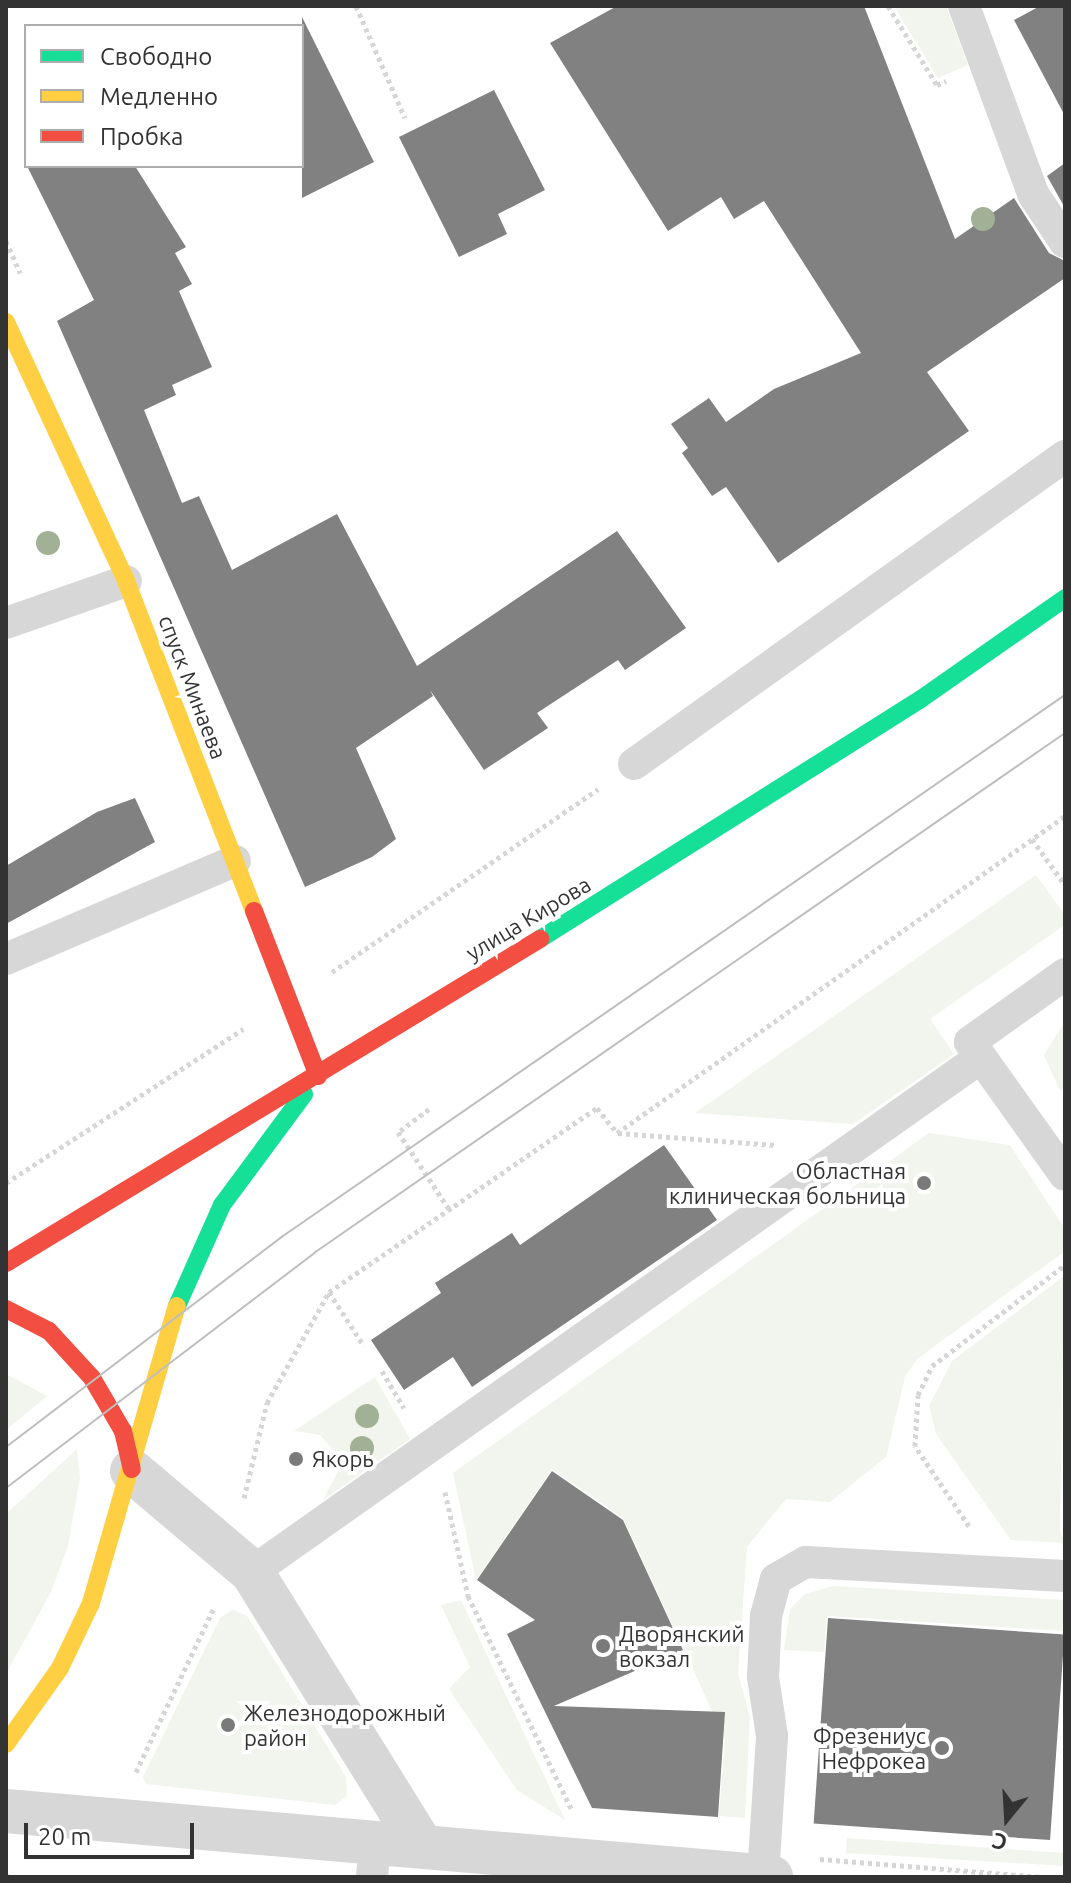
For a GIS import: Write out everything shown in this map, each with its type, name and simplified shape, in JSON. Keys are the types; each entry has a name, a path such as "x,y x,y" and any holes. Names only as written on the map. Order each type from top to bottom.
{"main road":[{"name":"спуск Минаева","path":"6,322 126,581 318,1076"},
{"name":"улица Кирова","path":"6,1263 318,1076 921,699 1065,598"},
{"path":"6,1744 60,1668 91,1603 132,1471 173,1315 222,1205 318,1076"},
{"path":"6,1309 49,1331 92,1378 123,1431 132,1471"}],"street":[{"path":"132,1471 252,1572 422,1846"},
{"path":"6,1811 374,1860 422,1846 765,1856 771,1877"}],"lane":[{"path":"964,6 1033,194 1065,242"},
{"path":"634,764 1065,456"},
{"path":"6,623 126,581"},
{"path":"6,959 235,861"},
{"path":"1065,974 970,1042 1065,1175"},
{"path":"252,1572 980,1058"},
{"path":"765,1856 772,1736 763,1662 776,1579 806,1562 1065,1576"}],"path":[{"path":"356,6 405,118"},
{"path":"6,1183 288,1000 634,764"},
{"path":"617,1133 1065,816"},
{"path":"1032,839 1065,885"},
{"path":"429,1109 398,1132 449,1209 597,1108 617,1133 850,1151"},
{"path":"1001,1572 915,1446 918,1395 932,1366 1065,1265"},
{"path":"329,1292 364,1346"},
{"path":"382,1371 443,1487 468,1596 577,1821"},
{"path":"765,1856 796,1837 819,1859 1045,1877"},
{"path":"6,1876 15,1877"}],"shaded area":[{"path":"894,6 946,6 968,65 938,78"},
{"path":"1036,875 1065,915 1065,925 930,1019 954,1054 853,1124 695,1113"},
{"path":"1065,1021 1065,1087 1060,1091 1044,1055"},
{"path":"929,1133 1010,1145 1065,1229 1065,1251 917,1359 905,1377 886,1457 830,1502 786,1499 747,1547 738,1674 750,1716 745,1818 719,1816 725,1739 623,1518 552,1469 476,1580 453,1473"},
{"path":"1064,1276 1060,1530 1065,1543 1011,1540 936,1434 929,1406 952,1361"},
{"path":"6,1374 47,1396 6,1430"},
{"path":"375,1377 410,1439 323,1500 338,1471 338,1455 320,1435 294,1431"},
{"path":"77,1449 80,1478 68,1546 51,1592 6,1674 6,1514"},
{"path":"833,1586 1065,1600 1065,1631 827,1616 824,1652 784,1650 790,1609 805,1594"},
{"path":"461,1600 565,1820 517,1790 449,1689 470,1667 441,1605"},
{"path":"233,1609 248,1617 346,1777 347,1796 335,1805 146,1784 143,1777 220,1618"},
{"path":"847,1838 1065,1853 1065,1866 846,1853"}],"building":[{"path":"617,6 864,6 955,239 1014,198 1049,253 1065,261 1065,278 927,372 969,431 778,563 726,487 712,496 682,453 688,448 671,424 709,398 726,422 774,389 861,353 764,201 734,219 721,197 668,231 550,43"},
{"path":"1040,6 1065,6 1065,116 1014,20"},
{"path":"302,17 374,162 302,198 304,24"},
{"path":"494,90 545,190 498,214 507,234 459,257 399,137"},
{"path":"1065,163 1065,208 1047,176"},
{"path":"28,168 136,168 186,247 175,253 192,284 179,291 212,367 172,385 176,395 144,410 182,503 199,496 232,570 337,514 417,666 617,531 686,628 625,670 618,660 537,713 548,728 484,770 430,690 433,696 356,748 396,839 372,857 305,887 57,321 94,300"},
{"path":"135,798 155,842 6,924 6,866 97,812"},
{"path":"664,1145 717,1220 472,1387 453,1357 404,1390 371,1340 441,1293 435,1283 512,1233 520,1245"},
{"name":"Дворянский вокзал","path":"552,1471 623,1520 683,1650 554,1706 725,1712 718,1817 592,1808 507,1634 535,1620 477,1580"},
{"name":"Фрезениус Нефрокеа","path":"828,1618 1064,1635 1050,1840 814,1823"}],"tram line":[{"path":"6,1447 283,1236 1065,695"},
{"path":"6,1488 314,1253 1065,733"}],"traffic: fast":[{"path":"540,939 921,699 1065,598"},
{"path":"177,1306 222,1205 304,1094"}],"traffic: slow":[{"path":"6,322 126,581 254,911"},
{"path":"6,1744 60,1668 91,1603 177,1306"}],"traffic: jam":[{"path":"254,911 318,1076"},
{"path":"6,1263 540,939"},
{"path":"6,1309 49,1331 92,1378 123,1431 132,1469"}],"place":[{"name":"Областная клиническая больница","path":"924,1183"},
{"name":"Якорь","path":"296,1459"},
{"name":"Дворянский вокзал","path":"603,1646"},
{"name":"Железнодорожный район","path":"228,1725"},
{"name":"Фрезениус Нефрокеа","path":"942,1748"}]}
